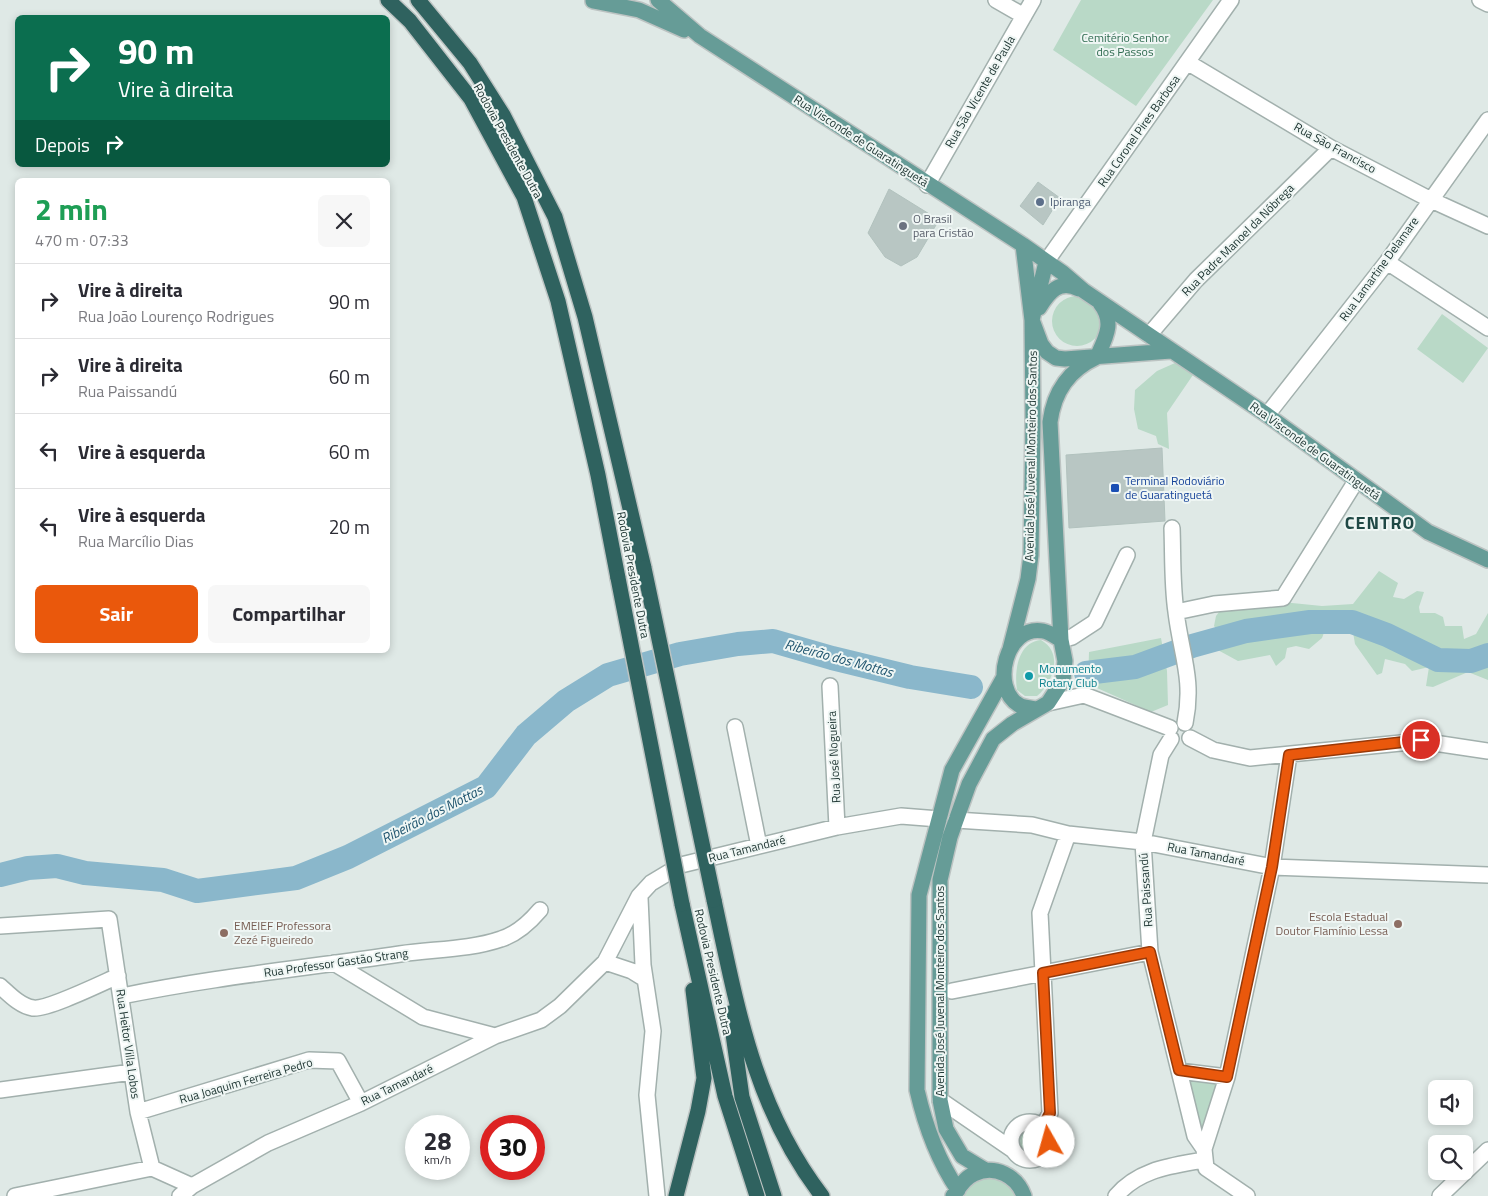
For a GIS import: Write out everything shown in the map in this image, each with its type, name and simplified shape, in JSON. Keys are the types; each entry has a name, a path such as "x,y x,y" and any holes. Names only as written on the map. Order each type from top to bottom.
{"highway":[{"name":"Rodovia Presidente Dutra","path":"388,0 410,21 471,99 524,197 558,301 598,475 682,904 725,1096 758,1196"},
{"name":"Rodovia Presidente Dutra","path":"418,0 470,63 503,115 555,218 585,317 644,568 714,900 742,1097 774,1196"},
{"path":"714,900 740,1019 760,1086 787,1143 804,1172 822,1196"},
{"path":"676,1196 698,1111 704,1078 682,904"}],"main road":[{"path":"592,0 611,0"},
{"name":"Rua Visconde de Guaratinguetá","path":"592,0 639,10 700,36"},
{"name":"Rua Visconde de Guaratinguetá","path":"658,0 700,36 1022,245 1170,351 1267,415 1428,532 1488,560"},
{"path":"1022,245 1032,320 1041,344 1047,352 1056,358 1097,357 1170,351"},
{"path":"1032,320 1046,262"},
{"path":"1032,320 1048,292 1058,285 1072,285 1084,291"},
{"path":"1097,357 1108,326 1108,313 1098,300"},
{"name":"Avenida José Juvenal Monteiro dos Santos","path":"1010,649 1028,579 1031,555 1032,320"},
{"name":"Avenida José Juvenal Monteiro dos Santos","path":"1061,640 1050,422 1056,398 1072,372 1097,357"},
{"path":"1043,631 1061,640 1066,661 1063,680 1043,706 1021,707 1011,699 1005,690 1004,677 1010,649 1020,637 1028,633 1043,631"},
{"name":"Avenida José Juvenal Monteiro dos Santos","path":"956,1193 924,1121 917,1090 919,895 952,770 1004,677"},
{"name":"Avenida José Juvenal Monteiro dos Santos","path":"1024,1196 1021,1186 1005,1173 985,1170 962,1156 946,1128 940,1100 940,880 956,820 969,784 993,738 1012,724 1043,706"},
{"path":"956,1193 963,1181 973,1174 985,1170"}],"street":[{"path":"996,0 1024,16"},
{"name":"Rua São Vicente de Paula","path":"927,184 1033,0"},
{"name":"Rua Coronel Pires Barbosa","path":"1046,262 1230,0"},
{"path":"1480,0 1488,4"},
{"name":"Rua São Francisco","path":"1187,62 1331,148 1429,199 1488,226"},
{"name":"Rua Lamartine Delamare","path":"1267,415 1387,262 1429,199 1488,120"},
{"name":"Rua Padre Manoel da Nóbrega","path":"1149,335 1196,280 1331,148"},
{"path":"1387,262 1488,328"},
{"path":"1176,612 1214,604 1283,598 1356,481"},
{"path":"1043,706 1084,695 1171,734 1181,744 1190,738 1191,731 1185,722 1190,699 1187,667 1176,612 1172,528"},
{"path":"1061,640 1072,637 1095,622 1127,555"},
{"name":"Rua José Nogueira","path":"830,686 837,827"},
{"path":"1171,734 1178,722 1185,722"},
{"path":"735,727 759,846"},
{"name":"Rua Paissandú","path":"1171,734 1161,755 1143,842 1150,952 1195,1136 1204,1155 1206,1168 1247,1196"},
{"path":"1190,738 1213,750 1250,758 1421,740 1488,751"},
{"path":"1116,1196 1124,1187 1142,1175 1204,1155 1227,1077 1272,867 1289,755"},
{"name":"Rua Tamandaré","path":"180,1196 192,1186 268,1142 361,1103 495,1036 541,1020 560,1006 605,962 640,896 651,883 681,864 837,827 901,816 939,819"},
{"name":"Rua Tamandaré","path":"956,820 1032,825 1068,834 1143,842 1272,867 1488,875"},
{"path":"1043,1127 1050,1113 1040,913 1068,834"},
{"path":"640,896 645,979 653,1031 647,1095 657,1196"},
{"name":"Rua Professor Gastão Strang","path":"122,996 334,963 473,946 503,938 527,925 540,910"},
{"name":"Rua Heitor Villa Lobos","path":"0,926 109,919 138,1112 152,1168"},
{"path":"952,991 1150,952"},
{"path":"605,962 632,971 645,979"},
{"path":"334,963 423,1017 495,1036"},
{"path":"0,986 18,1001 34,1008 50,1004 118,976"},
{"name":"Rua Joaquim Ferreira Pedro","path":"138,1112 309,1060 338,1061 361,1103"},
{"path":"1179,1070 1227,1077"},
{"path":"0,1090 132,1072"},
{"path":"940,1100 1026,1160 1035,1160 1042,1156 1049,1142 1043,1127 1033,1123 1023,1124 1015,1130 1011,1140 1013,1150"},
{"path":"1440,1196 1488,1150"},
{"path":"15,1196 152,1168 192,1186"}],"green space":[{"name":"Cemitério Senhor dos Passos","path":"1081,0 1213,0 1136,106 1053,50"},
{"path":"1072,296 1082,296 1095,303 1102,316 1102,326 1095,339 1082,346 1072,346 1063,342 1056,335 1052,326 1052,316 1056,307 1063,300"},
{"path":"1442,314 1488,348 1463,383 1417,349"},
{"path":"1175,363 1195,372 1167,413 1169,449 1158,444 1156,436 1138,429 1134,409 1135,390 1157,371"},
{"path":"1379,571 1398,583 1393,597 1404,599 1417,591 1424,592 1419,607 1420,613 1435,613 1443,617 1445,626 1462,626 1464,639 1476,634 1488,613 1488,680 1468,672 1433,687 1426,686 1429,667 1412,671 1405,664 1385,659 1382,673 1377,675 1355,644 1353,632 1325,630 1322,638 1309,649 1296,646 1287,648 1285,658 1276,666 1270,655 1238,661 1216,649 1220,634 1214,626 1216,616 1222,608 1282,602 1322,606 1353,604"},
{"path":"1161,638 1167,671 1168,705 1151,712 1088,684 1089,652"},
{"path":"1041,640 1052,652 1054,668 1048,684 1037,696 1025,696 1017,690 1016,674 1019,659 1027,646"},
{"path":"1184,1073 1218,1078 1205,1139 1195,1127"},
{"path":"1031,1126 1041,1130 1045,1140 1041,1150 1031,1154 1021,1150 1017,1140 1021,1130"},
{"path":"984,1176 1004,1179 1019,1196 961,1196 967,1187"}],"building":[{"name":"Ipiranga","path":"1038,182 1060,198 1043,225 1020,206"},
{"name":"O Brasil para Cristão","path":"889,189 939,220 917,257 901,266 885,257 868,233"},
{"name":"Terminal Rodoviário de Guaratinguetá","path":"1162,448 1165,521 1069,528 1066,455"}],"waterway":[{"name":"Ribeirão dos Mottas","path":"1086,673 1135,667 1192,646 1246,631 1310,622 1352,622 1387,635 1438,660 1471,661 1488,655"},
{"name":"Ribeirão dos Mottas","path":"0,875 28,868 57,866 85,873 163,880 197,891 296,878 348,857 486,787 526,735 566,701 608,675 680,654 738,644 773,641 910,677 971,687"}],"place":[{"name":"Ipiranga","path":"1040,202"},
{"name":"O Brasil para Cristão","path":"903,226"},
{"name":"Terminal Rodoviário de Guaratinguetá","path":"1115,488"},
{"name":"Monumento Rotary Club","path":"1029,676"},
{"name":"Escola Estadual Doutor Flamínio Lessa","path":"1398,924"},
{"name":"EMEIEF Professora Zezé Figueiredo","path":"224,933"}],"district":[{"name":"CENTRO","path":"1380,523"}],"route":[{"path":"1049,1142 1048,1134 1043,1127 1050,1113 1043,973 1150,952 1179,1070 1227,1077 1272,867 1289,755 1421,740"}]}
